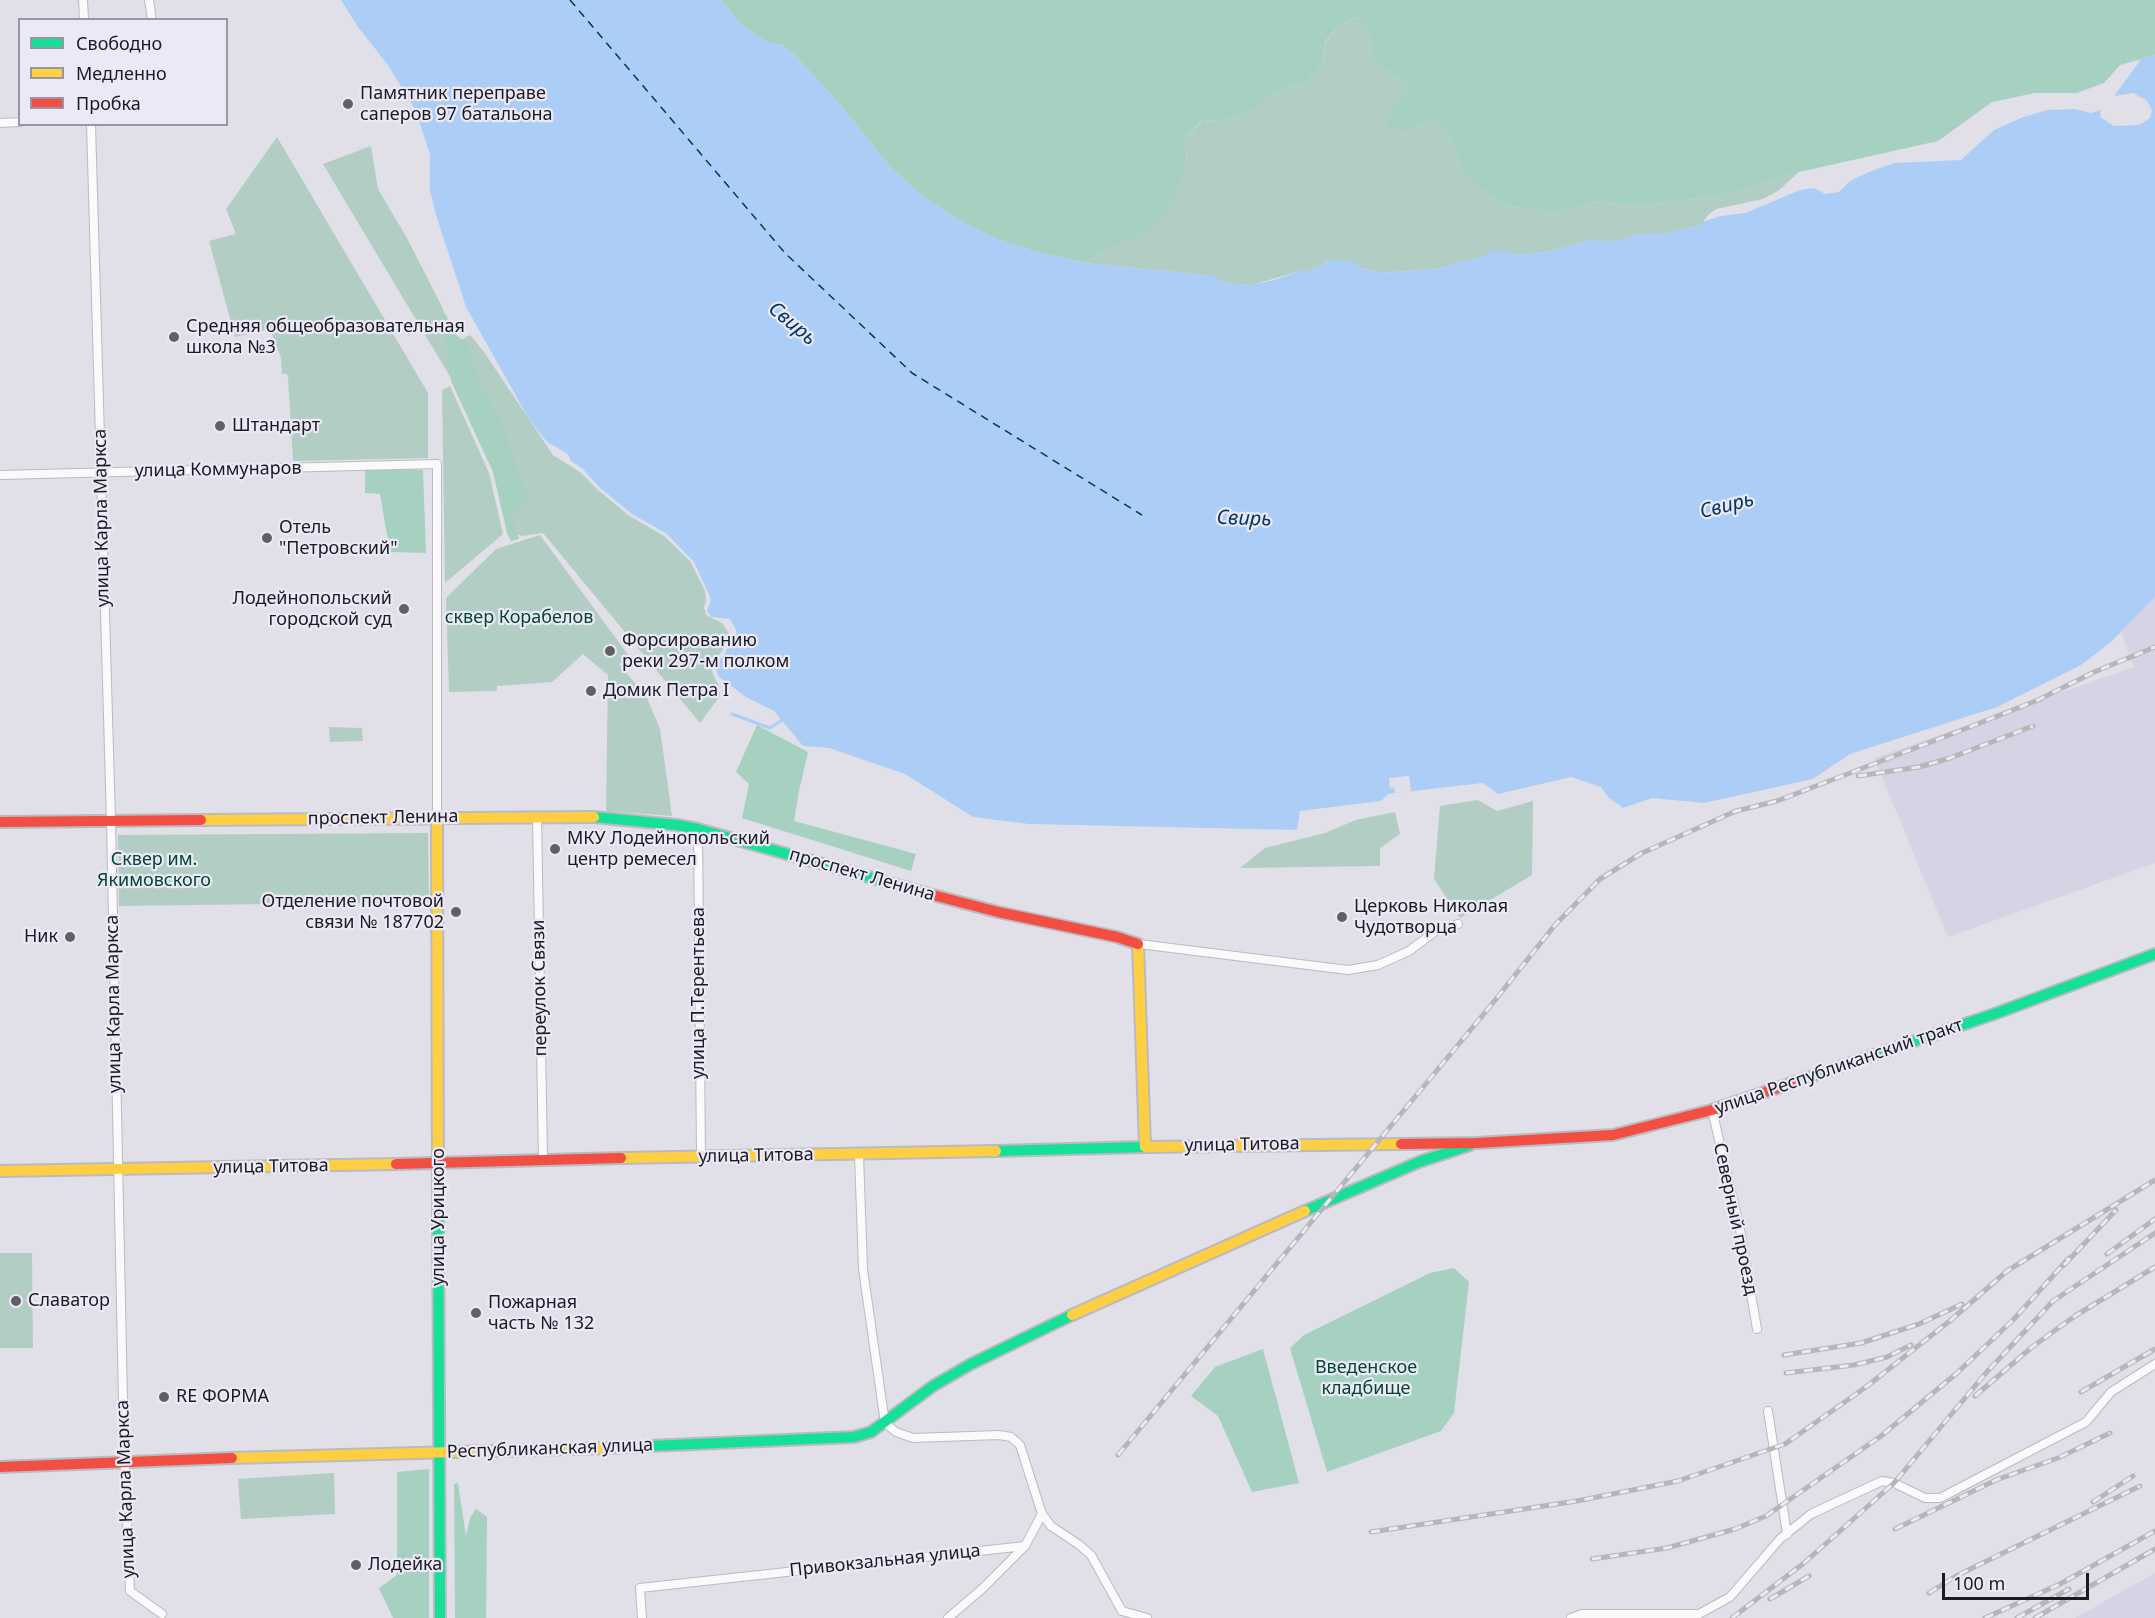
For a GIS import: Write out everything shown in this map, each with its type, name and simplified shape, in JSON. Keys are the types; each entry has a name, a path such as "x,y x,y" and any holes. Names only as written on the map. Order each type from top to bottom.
{"street":[{"path":"83,0 84,18"},
{"path":"149,0 152,18"},
{"path":"0,123 18,122"},
{"name":"улица Карла Маркса","path":"91,126 130,1591 162,1614"},
{"name":"улица Коммунаров","path":"0,476 437,464 437,817"},
{"name":"улица Урицкого","path":"437,817 440,1618"},
{"name":"переулок Связи","path":"537,817 543,1159"},
{"name":"проспект Ленина","path":"0,822 602,817 677,825 922,892 1139,944 1348,970 1378,965 1409,951 1437,930 1458,924"},
{"name":"улица П.Терентьева","path":"698,829 701,1157"},
{"path":"1139,944 1145,1148"},
{"name":"улица Республиканский тракт","path":"1513,1141 1613,1135 1712,1110 1997,1013 2155,954"},
{"name":"Северный проезд","path":"1712,1110 1741,1234 1757,1329"},
{"name":"улица Титова","path":"0,1171 1513,1141"},
{"name":"Республиканская улица","path":"0,1467 854,1437 871,1432 933,1386 971,1364 1068,1317 1331,1199 1419,1162 1477,1143"},
{"path":"859,1155 863,1269 885,1423 896,1432 913,1438 999,1435 1011,1437 1020,1445 1042,1514 1051,1526 1091,1556 1122,1611 1148,1618"},
{"path":"1571,1618 1582,1614 1699,1614 1730,1596 1787,1534 1811,1514 1882,1481 1894,1483 1925,1498 1940,1498 2086,1422 2111,1392 2155,1364"},
{"path":"1768,1411 1787,1534"},
{"path":"1025,1546 1042,1514"},
{"name":"Привокзальная улица","path":"642,1618 640,1588 1025,1546"},
{"name":"Привокзальная улица","path":"948,1618 982,1590 1025,1546"}],"shaded area":[{"path":"2155,597 2155,863 1948,937 1874,758 2134,667 2121,632"},
{"path":"2155,1573 2155,1618 2075,1618"}],"green space":[{"path":"721,0 2155,0 2155,55 2120,65 2104,83 2077,93 2035,93 1992,102 1938,141 1799,172 1731,194 1640,206 1594,202 1571,210 1548,213 1504,205 1465,177 1447,133 1431,118 1409,131 1387,128 1394,105 1410,86 1372,60 1370,37 1359,17 1339,25 1325,42 1323,65 1306,82 1283,89 1246,115 1224,120 1201,121 1185,139 1187,163 1173,199 1161,219 1143,232 1113,246 1086,263 1040,253 999,240 964,223 925,198 891,168 837,101 795,55 782,45 768,43 741,25"},
{"path":"1360,17 1370,37 1372,60 1410,86 1394,105 1409,131 1431,118 1447,133 1465,177 1504,205 1548,213 1571,210 1594,202 1640,206 1731,194 1799,172 1778,191 1763,199 1716,209 1700,226 1666,234 1639,234 1616,242 1592,240 1552,251 1518,255 1496,250 1480,258 1442,268 1381,273 1330,260 1309,271 1300,271 1252,285 1223,283 1214,276 1086,263 1113,246 1187,163 1185,139 1202,121 1224,120 1246,115 1283,89 1306,82 1323,65 1325,43 1339,25"},
{"path":"277,137 428,393 428,458 293,461 288,377 287,374 282,374 281,358 270,329 235,337 209,241 236,234 226,209"},
{"path":"371,146 378,189 408,240 442,307 461,355 452,380 323,164"},
{"path":"446,315 453,332 468,345 479,383 501,422 522,483 530,492 526,506 519,506 512,515 519,539 511,541 507,533 493,472 451,381 445,336 440,319"},
{"path":"470,335 484,352 553,455 580,472 628,515 664,536 690,561 705,591 706,615 722,623 730,635 729,641 713,663 712,672 718,684 720,696 700,723 543,533 522,536 517,534 459,341"},
{"path":"450,386 489,473 503,534 445,583 442,390"},
{"path":"365,469 423,470 426,553 390,552 380,494 365,493"},
{"name":"сквер Корабелов","path":"540,535 629,656 619,664 647,698 660,729 672,816 606,811 608,675 583,654 552,682 497,686 497,691 449,692 446,598 496,549"},
{"path":"757,725 808,752 794,821 916,854 911,871 742,818 749,784 736,772"},
{"path":"329,727 362,728 363,741 330,742"},
{"path":"1478,800 1497,811 1533,801 1532,875 1460,918 1434,879 1440,806"},
{"path":"1395,812 1400,834 1380,848 1380,866 1240,868 1265,848 1325,833 1356,820"},
{"name":"Сквер им. Якимовского","path":"428,833 429,902 119,906 118,835"},
{"name":"Славатор","path":"0,1253 32,1253 33,1348 0,1348"},
{"name":"Введенское кладбище","path":"1454,1268 1469,1282 1454,1413 1441,1431 1327,1472 1290,1348 1304,1335 1430,1273"},
{"path":"1263,1349 1299,1483 1252,1492 1218,1416 1191,1396 1215,1367"},
{"path":"429,1469 429,1618 393,1618 379,1588 397,1575 397,1472"},
{"path":"334,1473 335,1514 241,1519 238,1479"},
{"path":"458,1483 466,1536 470,1518 476,1509 487,1517 486,1618 455,1618 454,1484"}],"water":[{"name":"Свирь","path":"341,0 721,0 741,25 768,43 782,45 795,55 837,101 891,168 925,198 964,223 999,240 1040,253 1086,263 1215,276 1223,283 1252,285 1300,271 1309,271 1330,260 1354,261 1360,268 1381,273 1442,268 1479,258 1496,249 1518,255 1552,251 1592,240 1616,242 1639,234 1666,234 1700,226 1702,222 1721,216 1745,213 1800,190 1814,188 1825,194 1839,192 1850,181 1895,163 1961,160 1994,130 2023,117 2048,110 2075,109 2091,113 2101,110 2100,117 2114,126 2139,125 2150,118 2152,110 2146,100 2133,93 2114,96 2142,58 2155,55 2155,597 2111,642 2081,665 1997,707 1850,754 1813,779 1704,803 1652,798 1623,808 1608,797 1601,787 1571,777 1498,794 1483,783 1388,794 1381,801 1300,811 1297,830 1029,824 973,817 905,774 829,748 803,746 774,711 746,697 718,676 715,664 724,655 737,632 730,619 711,617 707,611 711,599 694,562 667,534 632,514 599,487 583,469 571,461 568,454 547,442 529,419 466,307 430,191 430,155 416,111 388,65 358,27"}],"pier":[{"path":"1409,776 1411,791 1395,793 1394,787 1390,788 1389,778"}],"waterway":[{"path":"732,714 770,728 782,720"}],"ferry route":[{"path":"570,0 785,253 912,373 1142,515"}],"railway":[{"path":"1118,1455 1555,925 1600,879 1642,853 1736,811 1777,801 1962,730 2038,700 2094,672 2155,647"},
{"path":"1858,776 1919,767 1950,758 2033,726"},
{"path":"1371,1532 1577,1501 1678,1481 1785,1444 1866,1387 1951,1320 2007,1271 2155,1180"},
{"path":"2064,1265 2116,1210"},
{"path":"2107,1254 2155,1219"},
{"path":"1732,1618 1804,1563 1894,1483 1985,1374 2053,1301 2155,1233"},
{"path":"1592,1559 1667,1548 1735,1529 1766,1516 1881,1436 1957,1373 2014,1319 2069,1258"},
{"path":"1975,1396 2032,1347 2075,1316 2155,1267"},
{"path":"1784,1355 1861,1343 1919,1324 1962,1304"},
{"path":"1786,1373 1854,1365 1887,1357 1911,1345"},
{"path":"2081,1392 2155,1349"},
{"path":"1895,1529 1996,1480 2058,1458 2110,1433"},
{"path":"2093,1502 2133,1476"},
{"path":"1929,1593 1956,1576 2140,1486"},
{"path":"1985,1618 2060,1584 2155,1531"},
{"path":"2035,1618 2155,1549"},
{"path":"1770,1599 1809,1576"},
{"path":"2017,1618 2069,1589"}],"traffic: fast":[{"path":"594,817 698,829 929,894"},
{"path":"1795,1082 1997,1013 2155,954"},
{"path":"1305,1211 1419,1162 1470,1145"},
{"path":"996,1151 1145,1147"},
{"path":"438,1197 440,1618"},
{"path":"604,1448 854,1437 871,1432 933,1386 971,1364 1072,1315"}],"traffic: slow":[{"path":"437,817 438,1197"},
{"path":"201,820 594,817"},
{"path":"1138,944 1145,1147 1401,1144"},
{"path":"621,1158 996,1151"},
{"path":"0,1171 396,1164"},
{"path":"1072,1315 1305,1211"},
{"path":"232,1458 604,1448"}],"traffic: jam":[{"path":"0,822 201,820"},
{"path":"929,894 998,912 1117,937 1138,944"},
{"path":"1401,1144 1477,1143 1613,1135 1712,1110 1795,1082"},
{"path":"396,1164 621,1158"},
{"path":"0,1467 232,1458"}],"place":[{"name":"Памятник переправе саперов 97 батальона","path":"348,104"},
{"name":"Средняя общеобразовательная школа №3","path":"174,337"},
{"name":"Штандарт","path":"220,426"},
{"name":"Отель \"Петровский\"","path":"267,538"},
{"name":"Лодейнопольский городской суд","path":"404,609"},
{"name":"Форсированию реки 297-м полком","path":"610,651"},
{"name":"Домик Петра I","path":"591,691"},
{"name":"МКУ Лодейнопольский центр ремесел","path":"555,849"},
{"name":"Отделение почтовой связи № 187702","path":"456,912"},
{"name":"Церковь Николая Чудотворца","path":"1342,917"},
{"name":"Ник","path":"70,937"},
{"name":"Славатор","path":"16,1301"},
{"name":"Пожарная часть № 132","path":"476,1313"},
{"name":"RE ФОРМА","path":"164,1397"},
{"name":"Лодейка","path":"356,1565"}]}
